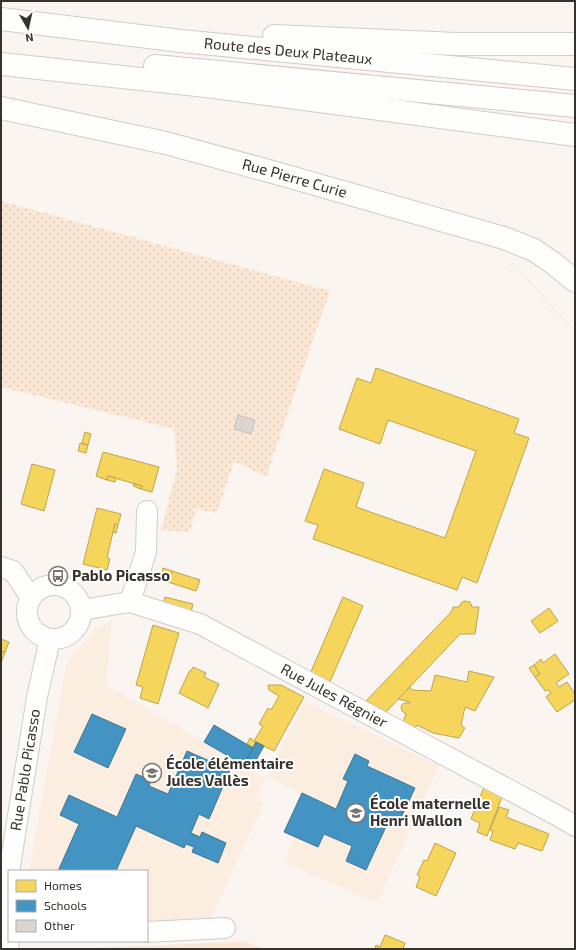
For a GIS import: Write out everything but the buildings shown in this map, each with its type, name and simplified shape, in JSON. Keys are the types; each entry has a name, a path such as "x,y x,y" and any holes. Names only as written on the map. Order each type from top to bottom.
{"main road":[{"path":"1,11 268,35 458,44 575,44"},
{"name":"Route des Deux Plateaux","path":"1,19 181,40 575,79"},
{"name":"Route des Deux Plateaux","path":"1,50 575,106"},
{"path":"1,64 206,86 575,135"},
{"name":"Rue Pierre Curie","path":"1,108 166,143 504,238 534,250 553,262 575,281"}],"street":[{"path":"130,602 146,552 148,511"},
{"path":"1,567 13,571 32,598"},
{"path":"50,586 60,586 66,588 75,595 81,610 78,625 72,633 61,638 50,639 35,631 30,624 27,614 28,606 32,598 42,588 50,586"},
{"name":"Rue Jules Régnier","path":"81,610 130,602 200,624 575,826"},
{"name":"Rue Pablo Picasso","path":"9,870 37,697 50,639"},
{"name":"Rue Pablo Picasso","path":"8,878 5,921 8,941"},
{"path":"148,932 224,928"}],"shaded area":[{"path":"1,201 330,291 266,477 234,461 217,513 196,509 190,532 161,530 177,469 174,429 1,387"},
{"name":"École élémentaire Jules Vallès","path":"112,620 106,685 265,777 256,798 264,803 211,918 148,921 148,870 29,870 66,665 74,652 93,631"},
{"name":"École maternelle Henri Wallon","path":"305,701 439,766 377,903 284,862 295,837 284,832 302,794 266,776"},
{"path":"245,941 265,949 69,949 233,942"}],"place":[{"name":"Pablo Picasso","path":"58,576"},
{"name":"École élémentaire Jules Vallès","path":"152,773"},
{"name":"École maternelle Henri Wallon","path":"356,813"}]}
